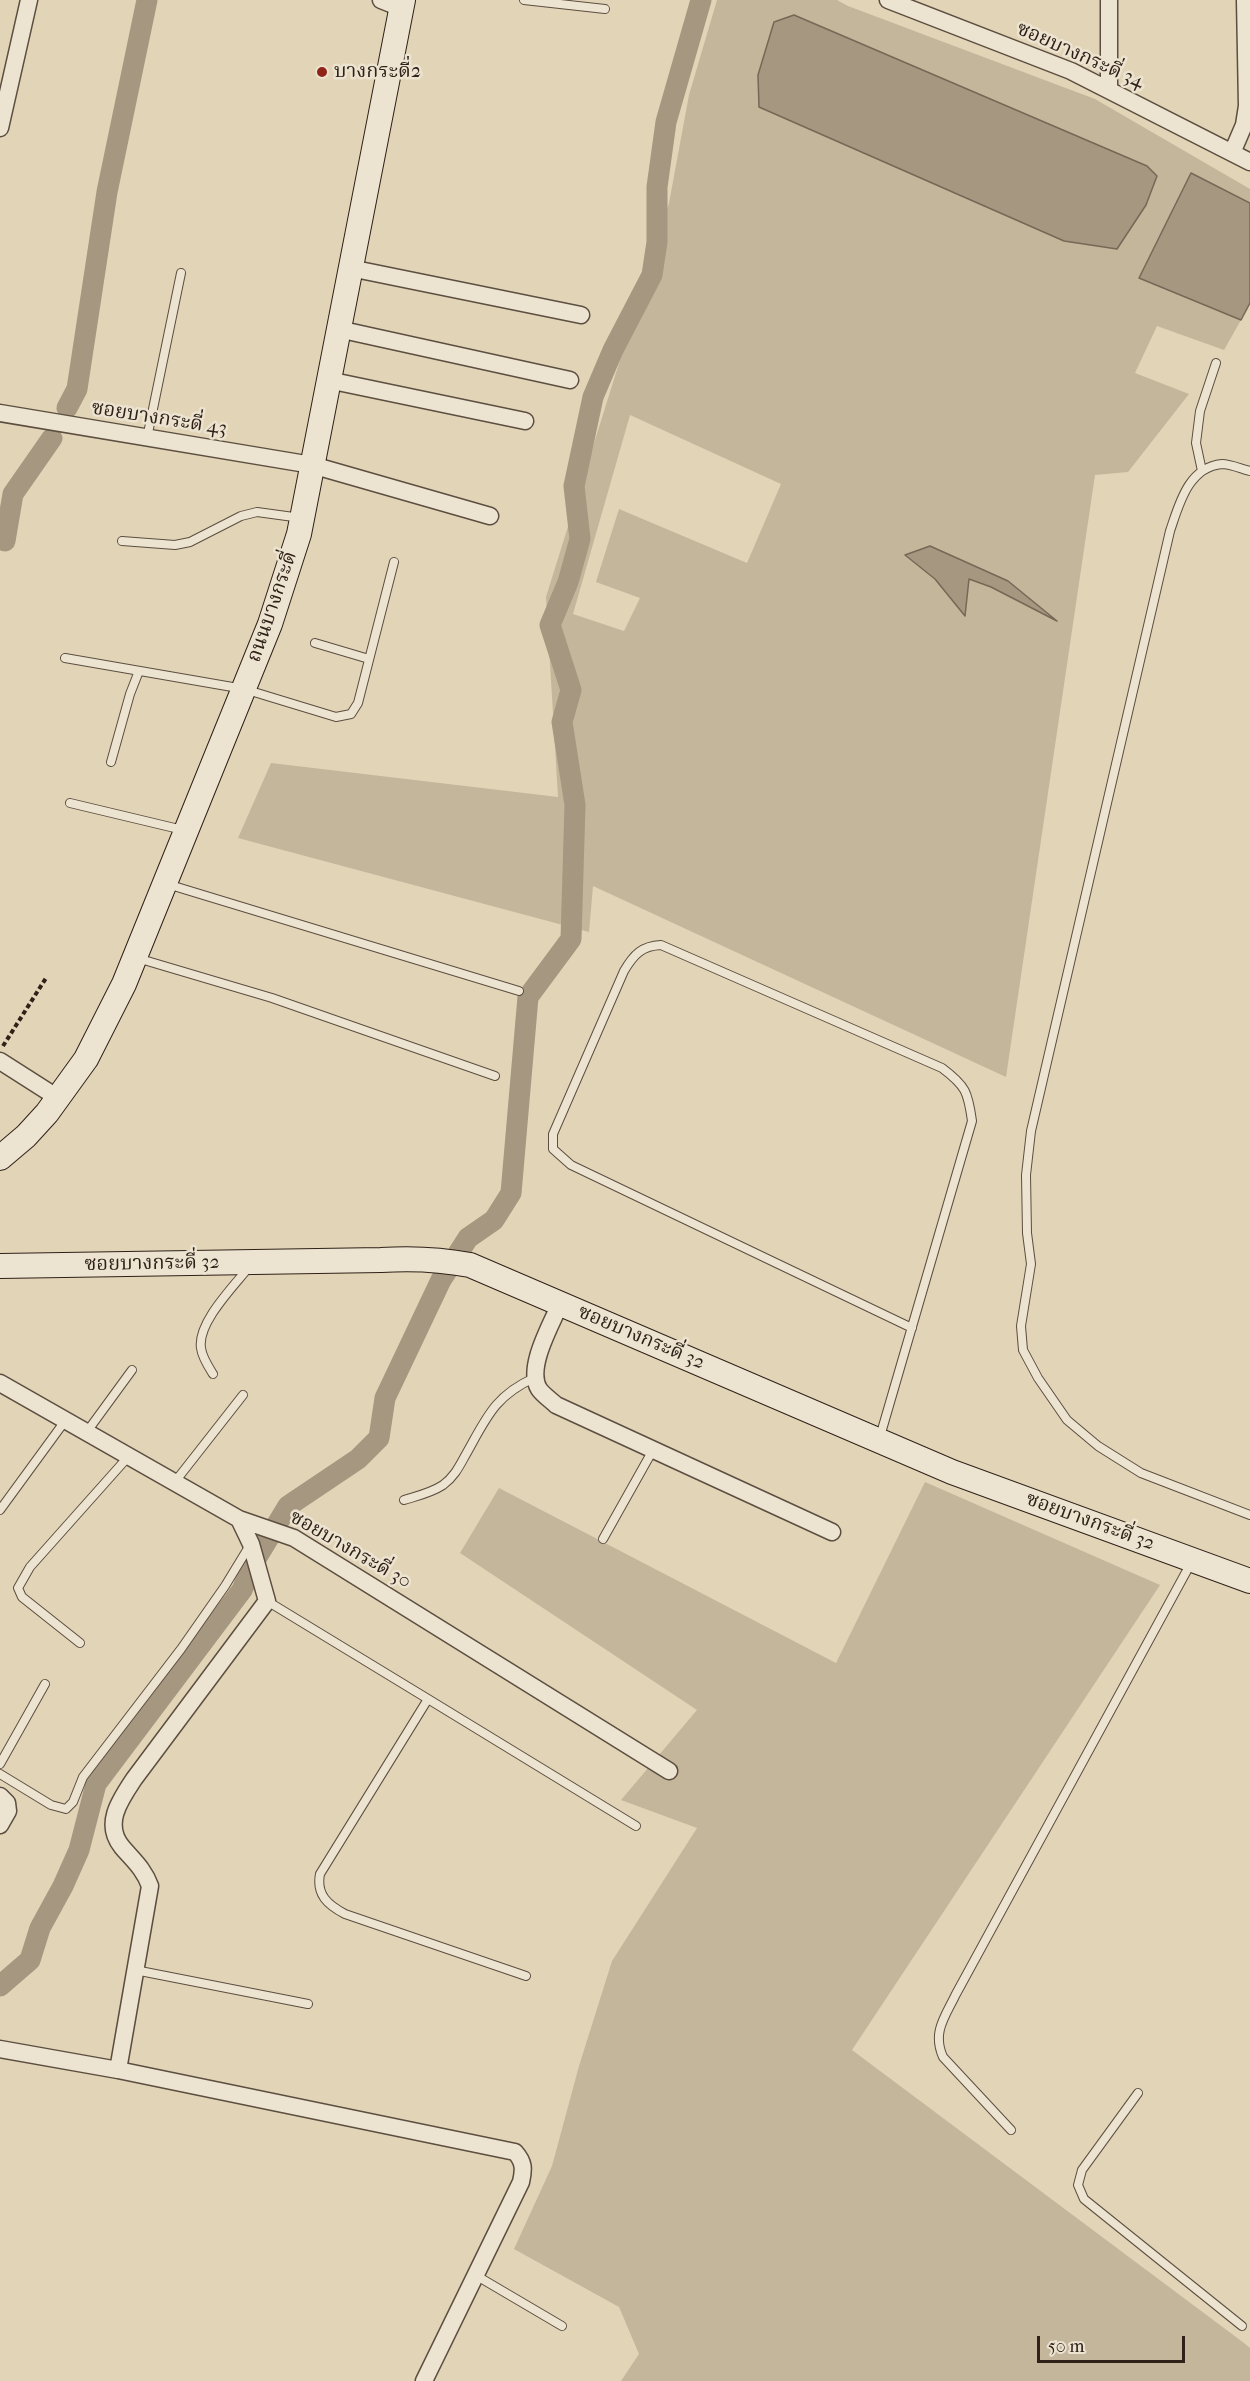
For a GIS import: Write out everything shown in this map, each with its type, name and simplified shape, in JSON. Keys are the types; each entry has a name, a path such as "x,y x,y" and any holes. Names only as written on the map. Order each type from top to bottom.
{"street":[{"path":"0,128 29,0"},
{"name":"ซอยบางกระดี่ 34","path":"888,0 1031,55 1109,89 1250,162"},
{"path":"1109,0 1109,89"},
{"path":"1232,153 1244,125 1247,106 1245,0"},
{"name":"ถนนบางกระดี่","path":"0,1158 26,1136 58,1098 86,1059 124,984 270,624 299,534 350,268 395,3"},
{"path":"350,268 581,315"},
{"path":"338,329 570,380"},
{"path":"328,380 525,421"},
{"name":"ซอยบางกระดี่ 43","path":"0,413 312,465 490,516"},
{"path":"0,1061 58,1098"},
{"name":"ซอยบางกระดี่ 32","path":"0,1266 252,1263 413,1258 445,1260 470,1265 952,1472 1250,1581"},
{"path":"560,1304 536,1364 534,1378 540,1390 556,1405 832,1532"},
{"name":"ซอยบางกระดี่ 30","path":"0,1383 239,1519 289,1535 669,1771"},
{"path":"118,2070 150,1886 146,1875 121,1846 113,1830 114,1815 134,1779 267,1601 251,1544 239,1519"},
{"path":"0,1796 8,1803 8,1811 0,1825"},
{"path":"0,2049 118,2070 515,2152 524,2168 521,2182 424,2381"}],"lane":[{"path":"524,0 604,9"},
{"path":"147,438 181,273"},
{"path":"1202,471 1196,443 1200,411 1216,363"},
{"path":"1250,471 1223,464 1202,471 1189,484 1179,503 1170,531 1031,1131 1026,1175 1027,1233 1031,1264 1021,1326 1023,1350 1049,1395 1067,1420 1098,1446 1141,1473 1250,1515"},
{"path":"122,541 175,545 190,542 241,516 257,512 302,518"},
{"path":"65,658 244,689 336,717 351,714 358,703 394,562"},
{"path":"315,643 369,659"},
{"path":"111,762 130,694 139,671"},
{"path":"70,803 186,831"},
{"path":"165,884 519,992"},
{"path":"879,1440 912,1329 972,1121 969,1096 957,1080 942,1068 661,945 648,945 633,955 624,970 553,1134 553,1149 571,1165 912,1329"},
{"path":"135,957 272,998 495,1076"},
{"path":"213,1374 200,1347 202,1332 213,1313 252,1263"},
{"path":"86,1434 132,1371"},
{"path":"404,1500 430,1492 443,1485 455,1474 496,1404 515,1386 534,1378"},
{"path":"174,1483 243,1395"},
{"path":"0,1510 65,1421"},
{"path":"603,1539 653,1450"},
{"path":"80,1643 22,1597 18,1588 30,1567 128,1457"},
{"path":"0,1774 51,1805 66,1809 73,1802 83,1777 181,1649 251,1544"},
{"path":"1011,2130 943,2057 938,2046 938,2033 956,1994 1193,1560"},
{"path":"267,1601 636,1826"},
{"path":"0,1764 45,1684"},
{"path":"428,1699 338,1842 320,1874 318,1886 331,1906 345,1914 526,1976"},
{"path":"134,1969 308,2004"},
{"path":"1138,2093 1082,2170 1077,2185 1084,2199 1242,2326"},
{"path":"477,2276 562,2326"}],"path":[{"path":"0,1051 46,978"}],"shaded area":[{"path":"717,0 837,0 1095,99 1250,189 1250,203 1191,174 1140,278 1241,320 1224,350 1157,326 1135,373 1189,394 1128,472 1095,475 1006,1077 593,886 589,932 238,838 271,763 558,797 546,597 669,203 689,95","holes":["856,42 1147,166 1156,176 1117,249 1064,241 760,107","630,415 781,484 747,563 619,509 596,582 640,598 624,631 573,614","930,546 1008,581 1053,618 991,586 969,579 964,615 935,579 906,556"]},
{"path":"794,15 1147,166 1157,176 1146,205 1117,249 1064,241 759,107 758,75 774,22"},
{"path":"1191,173 1250,203 1250,303 1241,320 1139,278"},
{"path":"930,546 1008,581 1057,621 991,587 969,579 965,616 935,579 905,555"},
{"path":"925,1482 1160,1585 852,2050 1244,2343 1250,2348 1250,2381 621,2381 639,2354 619,2307 514,2249 552,2166 579,2066 612,1961 697,1828 621,1800 697,1710 460,1553 499,1488 836,1663"}],"waterway":[{"path":"67,408 77,389 107,192 147,0"},
{"path":"0,1986 30,1960 40,1928 79,1850 96,1784 242,1590 254,1562 288,1506 358,1459 379,1438 385,1398 441,1280 468,1238 494,1220 511,1193 528,997 571,939 575,805 562,722 571,690 550,625 568,582 580,539 574,486 593,397 613,350 652,275 657,242 657,187 666,122 701,0"},
{"path":"5,541 13,494 52,438"}],"place":[{"name":"บางกระดี่2","path":"322,72"}]}
